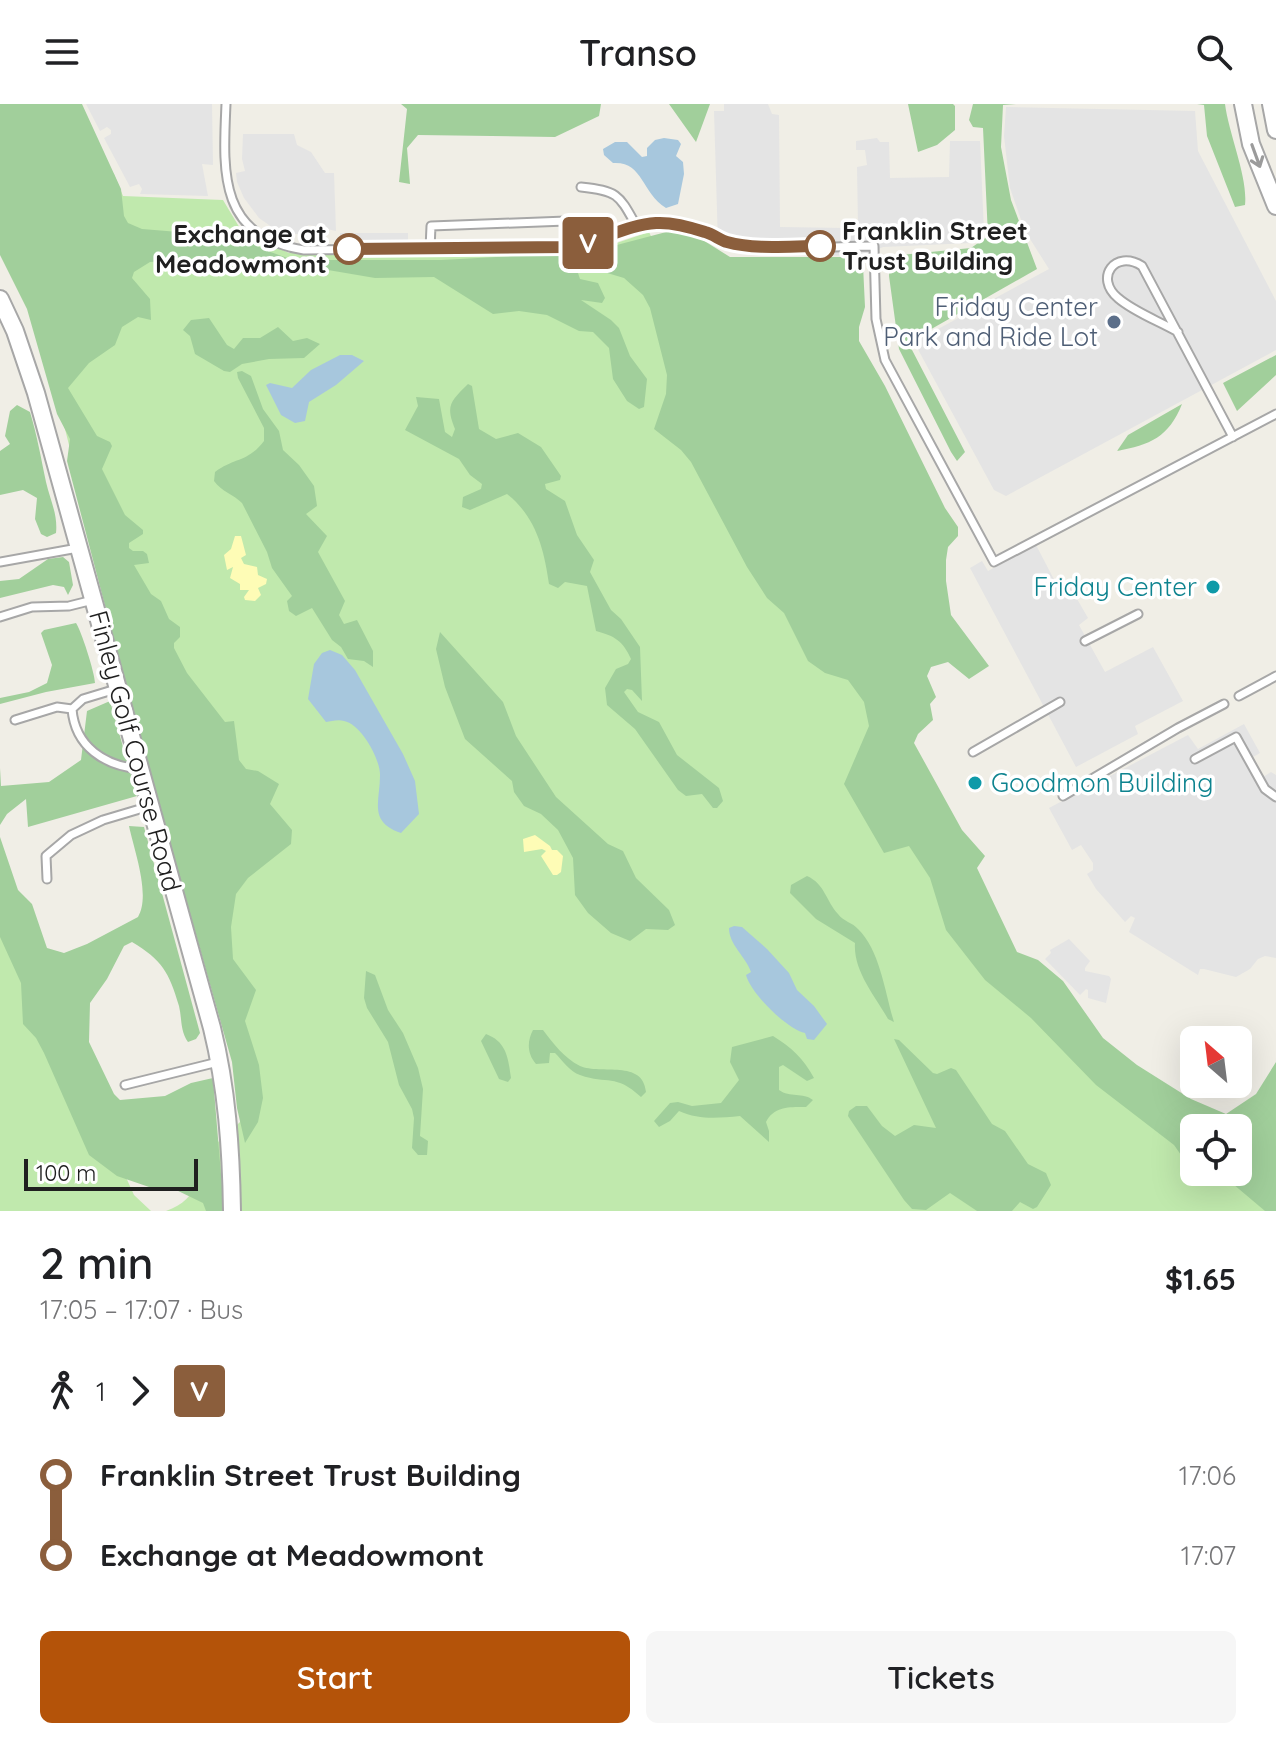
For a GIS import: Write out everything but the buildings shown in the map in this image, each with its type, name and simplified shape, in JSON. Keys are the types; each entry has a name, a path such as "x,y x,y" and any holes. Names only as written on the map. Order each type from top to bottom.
{"street":[{"path":"1243,104 1251,144 1276,206"},
{"path":"1271,104 1276,130"},
{"name":"Finley Golf Course Road","path":"0,299 15,331 36,393 220,1061 229,1127 232,1211"}],"lane":[{"path":"226,104 223,165 227,187 239,212 260,234 285,247 304,250 567,247 659,223 707,232 726,242 751,246 874,246 876,319 885,360 994,562 1276,414"},
{"path":"581,187 604,189 621,198 637,227"},
{"path":"430,249 431,226 566,221 567,247"},
{"path":"1178,332 1118,298 1108,281 1107,273 1113,265 1123,259 1142,266 1178,332 1233,437"},
{"path":"0,562 78,548"},
{"path":"0,617 32,607 69,606 93,600"},
{"path":"1085,641 1138,614"},
{"path":"1239,696 1276,676"},
{"path":"15,720 57,707 72,709 83,699 117,689"},
{"path":"973,752 1060,702"},
{"path":"1063,796 1224,704"},
{"path":"72,709 81,737 94,754 119,767 140,769"},
{"path":"1195,759 1236,737 1265,789 1276,797"},
{"path":"47,879 46,856 71,835 103,820 150,806"},
{"path":"125,1085 220,1061"}],"green space":[{"path":"0,104 114,174 123,196 223,200 241,230 289,253 587,253 649,232 980,931 1180,1132 1180,1186 1242,1186 1271,1211 166,1211 178,1206 193,1192 216,1145 240,1122 240,1089 203,941 167,837 62,417"},
{"path":"0,104 82,104 121,189 124,216 128,223 142,229 240,237 293,260 575,256 670,231 698,237 730,257 857,258 863,265 865,307 859,327 859,341 885,386 945,508 958,527 958,536 948,547 946,560 951,615 989,666 969,679 948,662 931,667 927,676 936,697 930,704 933,720 918,734 914,743 962,830 985,856 977,868 1017,952 1038,960 1063,981 1103,1038 1137,1065 1180,1092 1180,1098 1189,1098 1226,1114 1180,1114 1180,1154 1174,1145 1096,1085 1031,1018 985,980 946,930 930,878 909,846 884,853 844,784 869,726 864,702 848,680 825,673 808,661 784,613 767,598 747,567 691,462 654,429 666,394 667,375 650,308 643,295 624,278 587,267 576,267 580,279 598,283 605,298 602,303 581,300 619,328 630,356 647,379 644,407 639,409 627,401 613,379 609,348 593,332 579,331 547,315 519,311 493,314 434,277 375,278 328,270 275,271 198,259 150,262 134,272 132,278 150,299 151,320 138,317 122,327 115,345 89,363 68,388 97,436 112,446 102,469 125,515 143,530 143,534 129,543 129,548 147,554 149,563 134,565 151,594 161,601 169,619 180,627 180,637 174,648 187,673 225,722 234,721 239,760 246,769 258,771 279,784 270,804 292,830 291,844 248,878 236,894 231,927 233,959 256,990 245,1021 259,1065 263,1098 258,1122 245,1143 232,1062 134,716 67,461 70,439 57,414 27,309 0,255"},
{"path":"401,104 601,104 599,116 555,137 418,135 407,148 410,184 399,182 407,109"},
{"path":"669,104 710,104 696,142"},
{"path":"908,104 953,104 955,130 937,145 918,152"},
{"path":"973,104 1016,104 1003,105 1001,147 1011,200 1037,269 912,340 911,348 965,452 957,461 899,349 889,276 890,256 971,248 988,236 983,128 973,127 969,120"},
{"path":"1197,104 1225,104 1244,182 1245,205 1235,207 1207,136 1204,105"},
{"path":"209,318 227,345 234,349 243,338 260,338 278,327 293,341 307,338 320,344 304,358 269,359 242,364 230,372 224,371 195,354 190,336 183,330 191,320"},
{"path":"1276,355 1276,375 1237,411 1223,383"},
{"path":"237,372 251,376 263,409 279,431 283,450 314,486 317,506 306,514 327,536 318,552 345,601 339,615 344,624 357,620 373,651 373,667 364,661 348,659 312,608 296,616 289,611 287,601 292,596 272,568 242,503 214,481 215,472 246,457 264,441 264,428 238,378"},
{"path":"468,384 472,386 479,429 496,439 518,433 541,447 561,476 560,480 545,484 546,489 565,501 577,535 594,560 590,572 611,610 640,647 642,701 632,690 624,692 638,712 659,722 677,755 719,788 723,801 717,808 713,808 702,794 686,796 678,790 635,729 607,705 605,688 616,669 628,664 631,659 618,640 596,631 587,586 565,582 558,588 549,584 537,534 517,503 507,494 470,510 462,507 463,497 481,489 482,484 470,475 459,459 405,430 418,406 416,397 439,399 445,432 452,437 455,429 450,414 451,404"},
{"path":"1182,404 1171,424 1157,438 1117,451 1128,435"},
{"path":"17,405 30,412 55,513 56,533 47,537 41,534 35,519 37,498 23,490 0,495 0,451 10,444 5,436 10,411"},
{"path":"63,557 69,562 73,585 68,595 64,587 53,585 0,598 0,581 19,579 48,559"},
{"path":"76,623 95,683 0,704 0,698 29,692 47,683 52,665 41,633"},
{"path":"440,632 503,702 516,736 556,797 608,844 623,851 636,878 669,910 675,925 668,930 646,929 630,941 611,933 588,913 575,895 573,858 558,830 541,814 524,806 514,792 512,781 465,739 445,687 436,649"},
{"path":"110,701 137,796 28,827 26,799 7,814 0,825 0,768 1,786 49,782 81,760 87,711"},
{"path":"129,826 144,827 200,1033 188,1042 185,1038 179,1006 168,976 151,955 132,942 124,946 90,1003 89,1042 114,1094 120,1100 165,1096 191,1083 213,1078 224,1211 206,1211 203,1203 172,1188 152,1188 117,1176 89,1155 44,1053 23,1024 21,983 0,937 0,837 18,890 32,904 47,948 64,953 138,917 142,908 142,885"},
{"path":"0,862 114,1151 134,1195 151,1211 0,1211"},
{"path":"807,876 822,888 834,909 856,927 872,948 894,1022 888,1019 861,973 855,943 816,919 790,893 791,885"},
{"path":"366,971 375,975 388,1010 403,1033 418,1068 423,1089 420,1136 428,1141 427,1155 418,1155 412,1148 412,1109 399,1085 388,1042 367,1008 364,998"},
{"path":"533,1030 543,1030 564,1055 580,1066 637,1075 646,1092 641,1097 618,1082 576,1073 555,1053 550,1053 549,1063 536,1064 529,1047"},
{"path":"486,1034 498,1041 505,1052 511,1078 508,1082 499,1079 481,1041"},
{"path":"773,1036 796,1054 814,1078 807,1081 783,1065 779,1067 779,1090 813,1100 806,1107 783,1108 773,1113 766,1122 769,1142 740,1116 701,1117 679,1111 659,1127 654,1121 670,1103 692,1106 721,1103 739,1080 730,1062 732,1047"},
{"path":"894,1039 899,1040 933,1073 951,1068 956,1070 992,1124 1005,1131 1028,1164 1046,1173 1051,1185 1037,1207 1033,1209 1020,1202 1012,1211 977,1211 950,1193 926,1210 912,1209 904,1200 848,1116 856,1106 867,1106 882,1126 895,1136 914,1125 936,1128"},
{"path":"1276,1062 1276,1211 1265,1211 1235,1186 1252,1186 1252,1114 1226,1114 1256,1094"}],"sand":[{"path":"235,536 241,536 246,555 241,558 244,564 257,567 258,575 267,579 266,584 258,588 261,595 255,601 245,600 249,590 240,590 240,584 230,578 233,567 227,570 224,555 231,549"},
{"path":"535,835 563,856 561,872 557,875 553,875 541,856 546,851 524,852 523,839"}],"shaded area":[{"path":"86,104 212,104 213,165 202,164 208,196 140,194 142,189 139,184 130,187 104,138 111,134 111,130 107,127 100,131"},
{"path":"724,104 768,104 772,114 779,115 780,227 858,226 857,167 867,165 865,150 856,150 856,141 877,138 880,142 889,142 890,178 949,177 950,141 980,141 984,232 971,243 883,247 863,256 740,254 718,244 714,111 724,111"},
{"name":"Friday Center Park and Ride Lot","path":"1006,107 1195,111 1198,151 1276,301 1276,350 1006,496 994,490 914,342 1049,269 1025,231 1010,188 1004,136"},
{"path":"243,134 294,134 297,145 311,152 325,173 334,173 336,231 309,225 303,234 290,234 276,230 259,218 237,182 236,173 245,171"},
{"path":"340,233 408,233 408,252 340,253"},
{"path":"1036,545 1059,589 1069,585 1088,618 1079,625 1105,672 1153,647 1183,701 1135,726 1138,734 1076,767 970,568 982,561 988,571"},
{"path":"1244,724 1260,753 1253,757 1254,763 1263,777 1271,772 1276,775 1276,958 1265,956 1258,959 1250,969 1236,977 1204,969 1200,969 1198,975 1129,932 1135,918 1131,916 1125,922 1096,889 1087,874 1093,870 1093,863 1081,845 1072,850 1049,808 1188,735 1198,749"},
{"path":"1069,939 1090,961 1085,971 1111,979 1106,1003 1088,998 1086,989 1080,995 1045,959 1050,950"}],"water":[{"path":"655,140 678,140 681,144 676,156 683,162 684,174 678,204 666,208 651,194 636,172 623,164 613,163 604,155 603,149 615,142 627,142 642,157 647,156 647,148"},
{"path":"340,355 352,355 364,361 336,385 309,402 305,421 295,423 281,415 266,385 270,383 292,388 311,370"},
{"path":"330,650 342,655 355,670 415,781 419,814 401,833 380,817 379,769 374,752 363,736 344,721 326,722 308,699 314,664 322,653"},
{"path":"742,927 767,949 827,1024 814,1040 807,1039 805,1033 780,1018 755,992 746,975 751,972 749,966 730,934 729,928"}],"bus line":[{"name":"V","path":"349,249 567,247 659,223 707,232 726,242 751,246 820,246"}],"place":[{"name":"Franklin Street Trust Building","path":"820,246"},
{"name":"Exchange at Meadowmont","path":"349,249"},
{"name":"Friday Center Park and Ride Lot","path":"1114,322"},
{"name":"Friday Center","path":"1213,587"},
{"name":"Goodmon Building","path":"975,783"}]}
